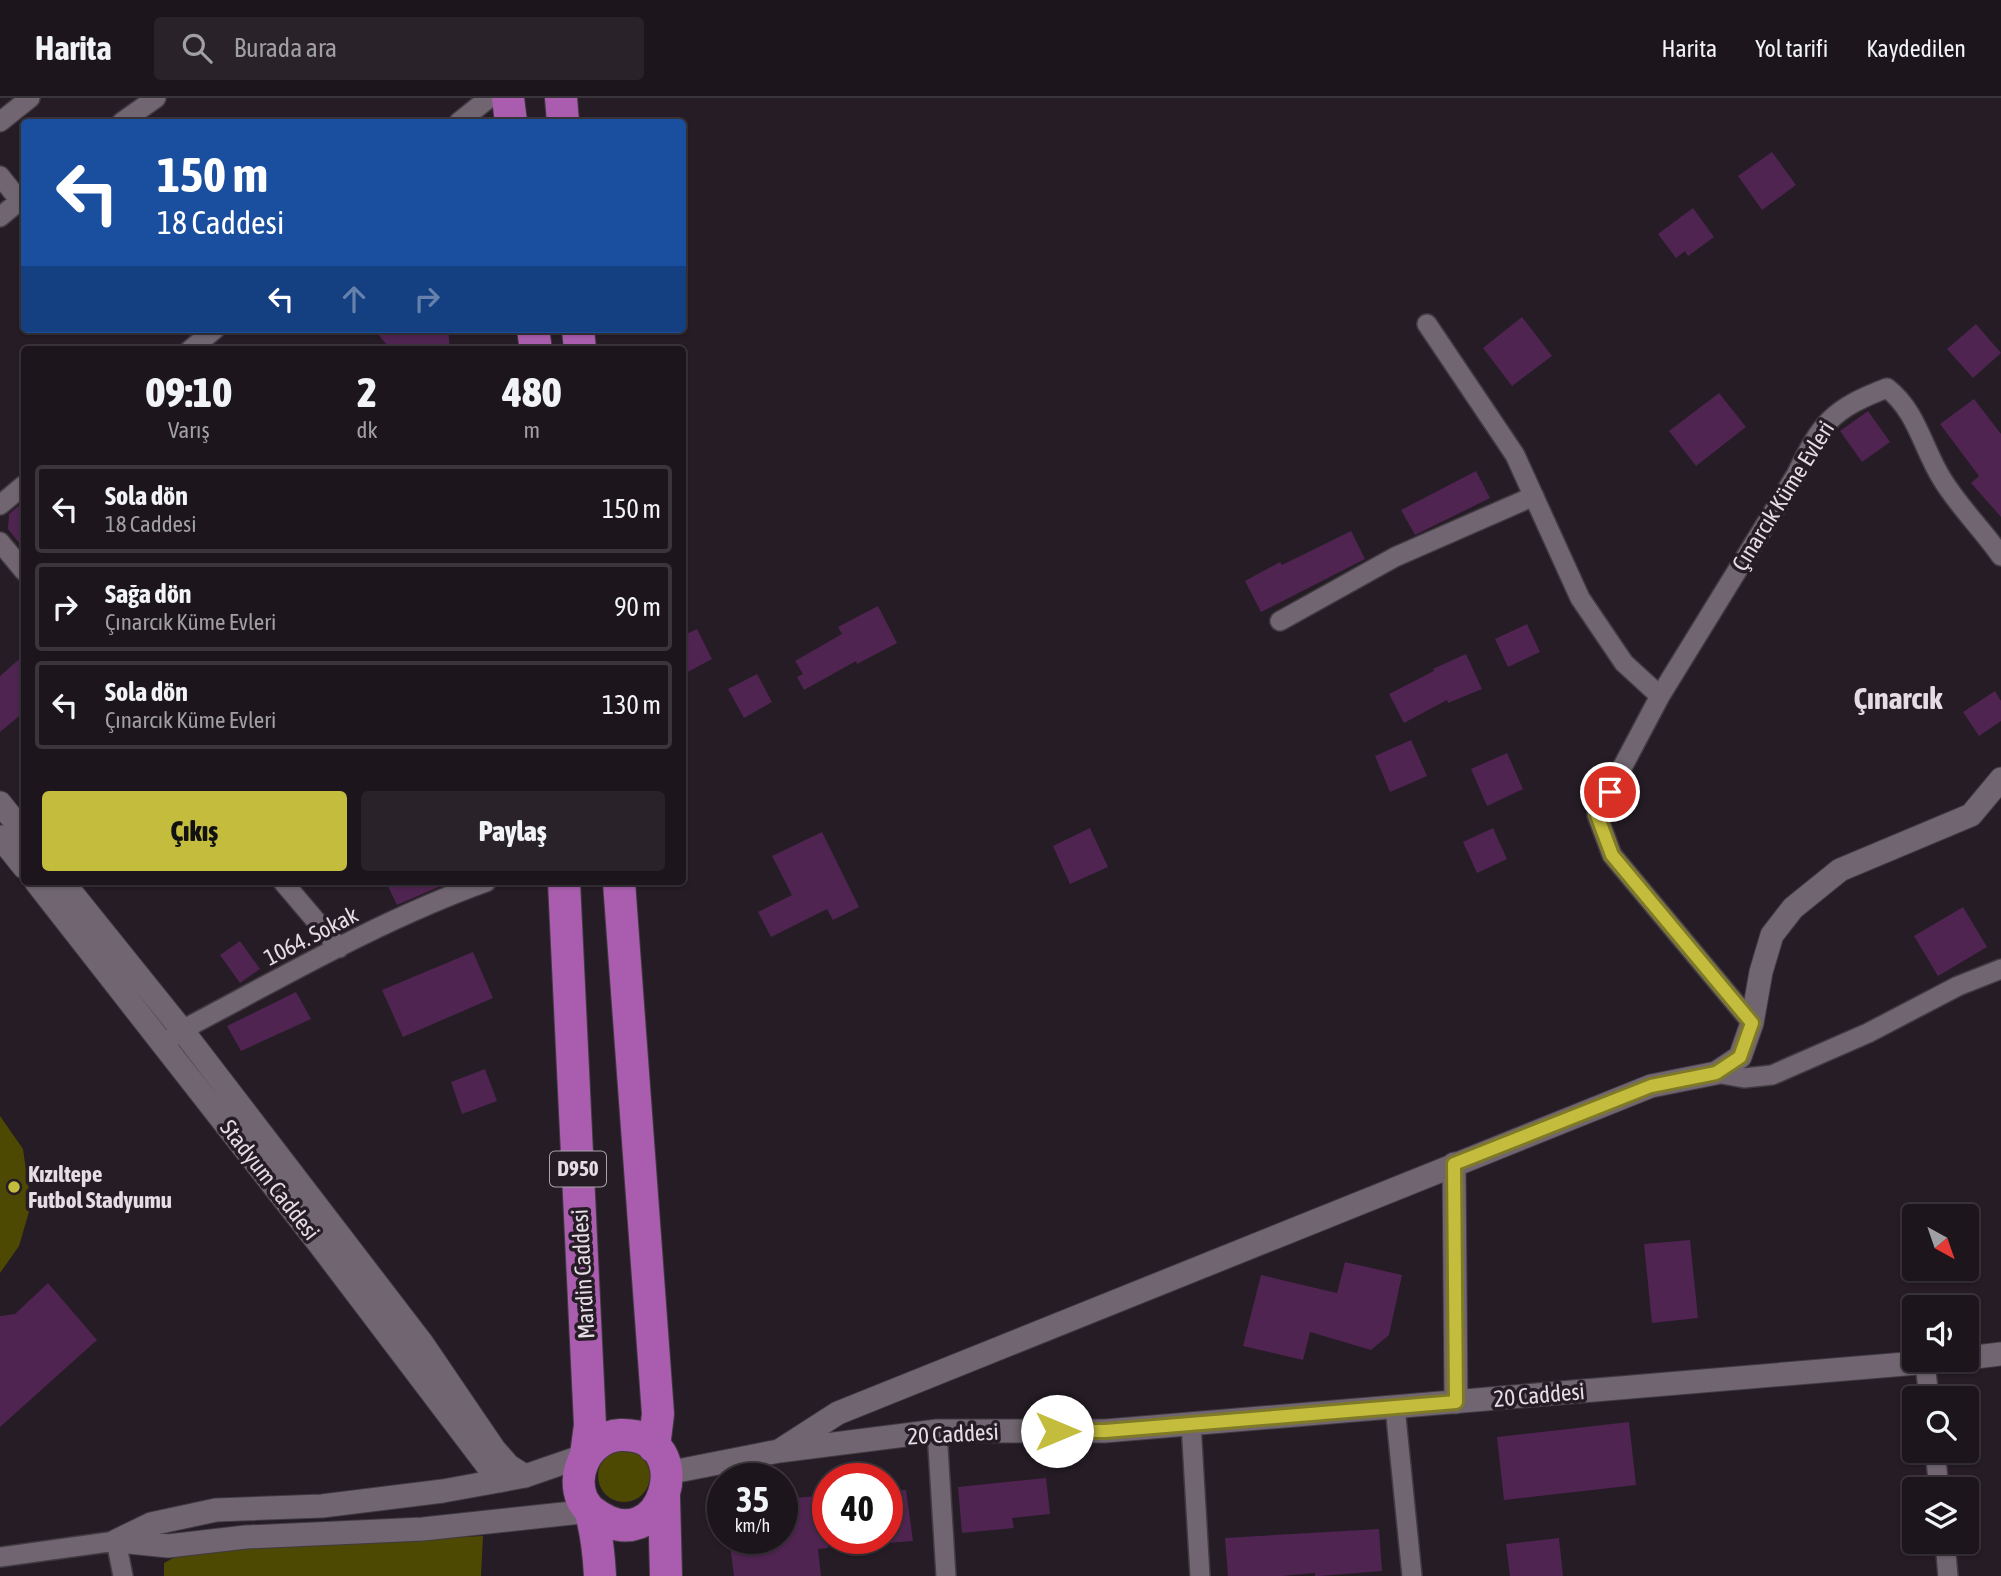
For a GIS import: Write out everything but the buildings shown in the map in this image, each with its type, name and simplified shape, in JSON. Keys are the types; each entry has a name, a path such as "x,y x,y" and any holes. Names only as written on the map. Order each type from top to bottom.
{"highway":[{"path":"508,98 511,119"},
{"path":"561,98 563,119"},
{"name":"Mardin Caddesi","path":"564,885 590,1425 578,1484 582,1499 591,1511 598,1540 600,1576"},
{"name":"D950","path":"619,885 662,1473 666,1576"},
{"path":"586,1455 605,1439 618,1435 631,1436 643,1440 662,1473 648,1517 625,1525 601,1519 591,1511"}],"street":[{"path":"0,122 30,98"},
{"path":"125,119 156,98"},
{"path":"463,119 489,98"},
{"path":"0,176 21,198"},
{"path":"0,217 21,200"},
{"path":"1427,324 1515,455 1580,598 1624,663 1660,696"},
{"path":"195,346 210,333"},
{"name":"Çınarcık Küme Evleri","path":"1752,1023 1612,855 1597,815 1660,696 1796,475 1812,440 1832,416 1866,396 1887,388 1899,398 1914,421 1942,479 2001,556"},
{"path":"0,505 21,488"},
{"path":"1280,621 1395,557 1534,496"},
{"path":"0,542 21,567"},
{"path":"1716,1073 1740,1057 1752,1023 1761,972 1772,935 1793,908 1840,870 1971,815 2001,779"},
{"path":"0,803 21,830"},
{"path":"0,837 21,863"},
{"name":"Stadyum Caddesi","path":"38,885 320,1245 499,1481"},
{"path":"65,885 182,1030 422,1343 494,1449 509,1466 525,1476"},
{"path":"286,885 339,948"},
{"name":"1064. Sokak","path":"163,1044 182,1030 339,948 444,897 478,885"},
{"path":"779,1451 838,1413 1651,1086 1716,1073 1744,1078 1772,1075 1868,1033 1958,986 2001,969"},
{"path":"1454,1164 1456,1402"},
{"path":"1979,1357 2001,1354"},
{"name":"20 Caddesi","path":"662,1473 779,1451 937,1431 1105,1431 1902,1365"},
{"path":"1395,1407 1412,1576"},
{"path":"1191,1424 1200,1576"},
{"path":"937,1431 946,1576"},
{"path":"116,1541 151,1524 216,1510 322,1506 499,1481 525,1476 586,1455"},
{"path":"0,1557 116,1541 168,1546 246,1537 423,1529 591,1511"},
{"path":"116,1541 123,1576"},
{"path":"1946,1554 1948,1576"}],"shaded area":[{"name":"Kızıltepe Futbol Stadyumu","path":"0,1116 23,1149 31,1205 19,1246 0,1273"},
{"path":"624,1450 643,1457 650,1476 643,1495 624,1502 605,1495 598,1476 605,1457"},
{"path":"483,1536 481,1576 164,1576 164,1563 186,1551"}],"place":[{"name":"Kızıltepe Futbol Stadyumu","path":"14,1187"}],"district":[{"name":"Çınarcık","path":"1898,699"}],"route":[{"path":"1057,1431 1105,1431 1456,1402 1454,1164 1651,1086 1716,1073 1740,1057 1752,1023 1612,855 1597,815 1610,792"}]}
